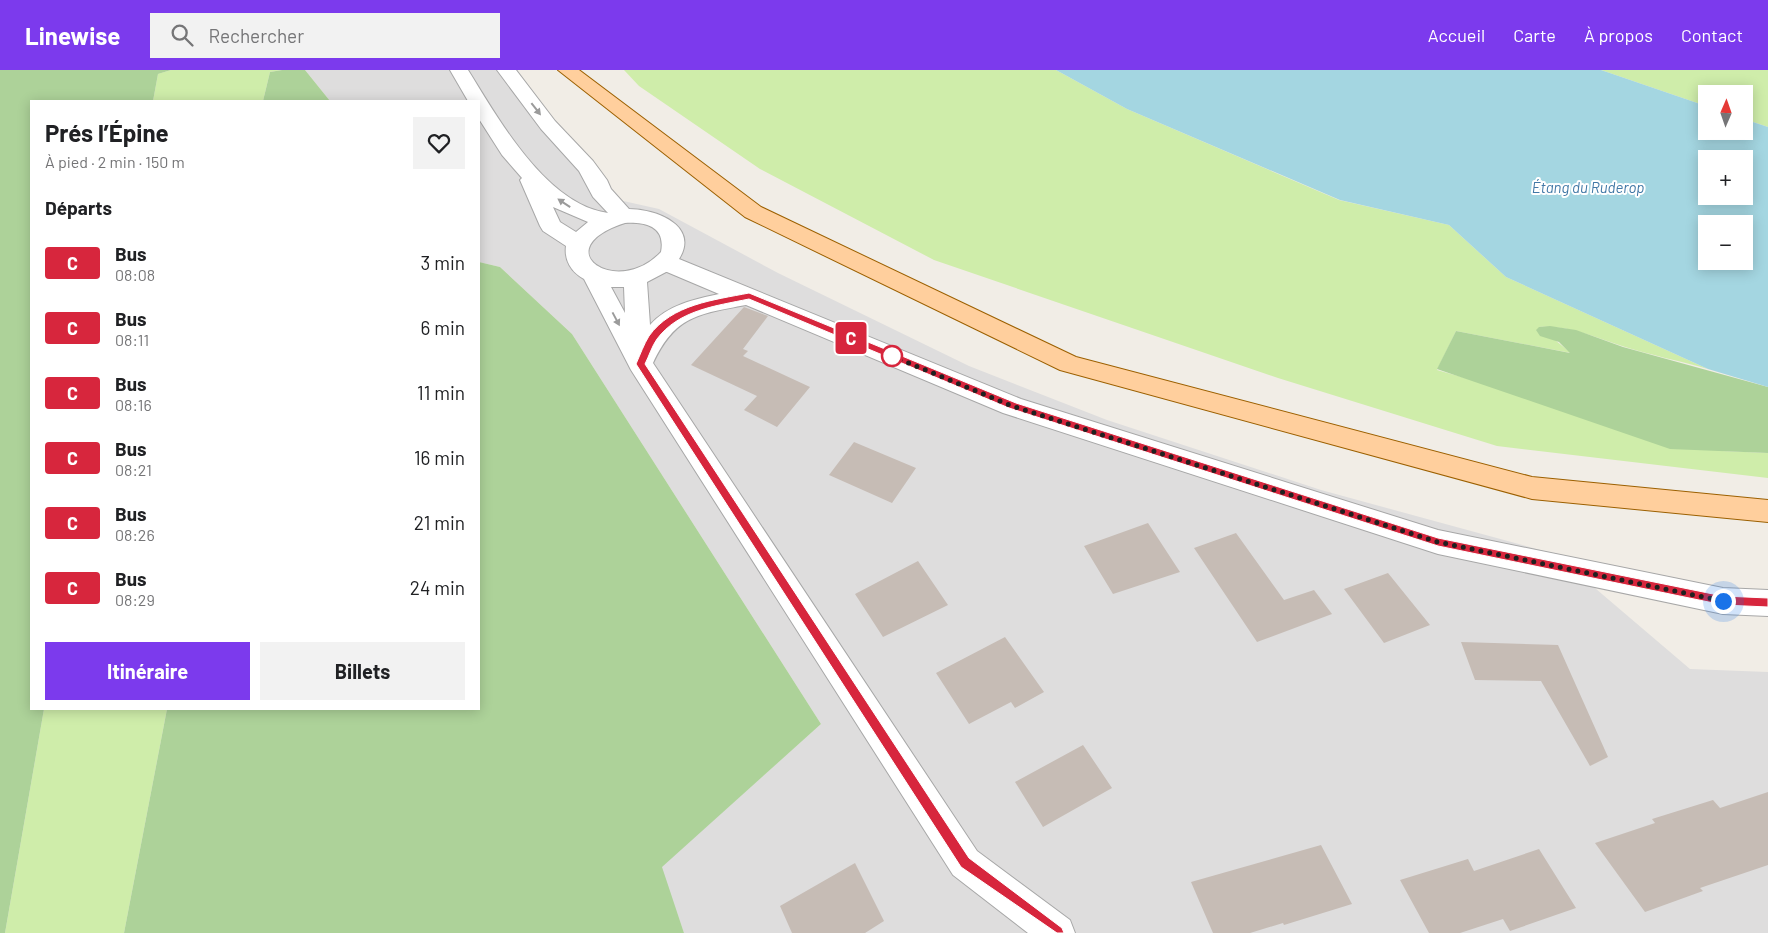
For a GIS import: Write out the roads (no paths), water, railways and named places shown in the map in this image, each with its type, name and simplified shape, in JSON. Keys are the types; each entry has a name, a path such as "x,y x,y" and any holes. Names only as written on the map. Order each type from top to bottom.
{"main road":[{"path":"567,70 753,212 1069,364 1532,488 1768,511"}],"street":[{"path":"459,70 477,100"},
{"path":"506,70 548,125 586,166 596,180 615,218"},
{"path":"480,105 503,144 528,174 567,206 615,218 652,219 663,224 670,232 674,242 672,252 665,262 652,271 635,278 620,280 594,276 584,270 578,262 576,253 578,243 584,234 615,218"},
{"path":"528,174 551,226 578,243"},
{"path":"665,262 1012,406 1438,542 1723,601 1768,603"},
{"path":"594,276 640,364 965,863 1058,933"},
{"path":"635,278 640,364"},
{"path":"640,364 652,338 669,320 701,305 749,296"}],"water":[{"name":"Étang du Ruderop","path":"1056,70 1601,70 1698,103 1698,140 1753,140 1753,122 1768,127 1768,387 1708,369 1506,277 1449,225 1340,200 1127,109"}]}
